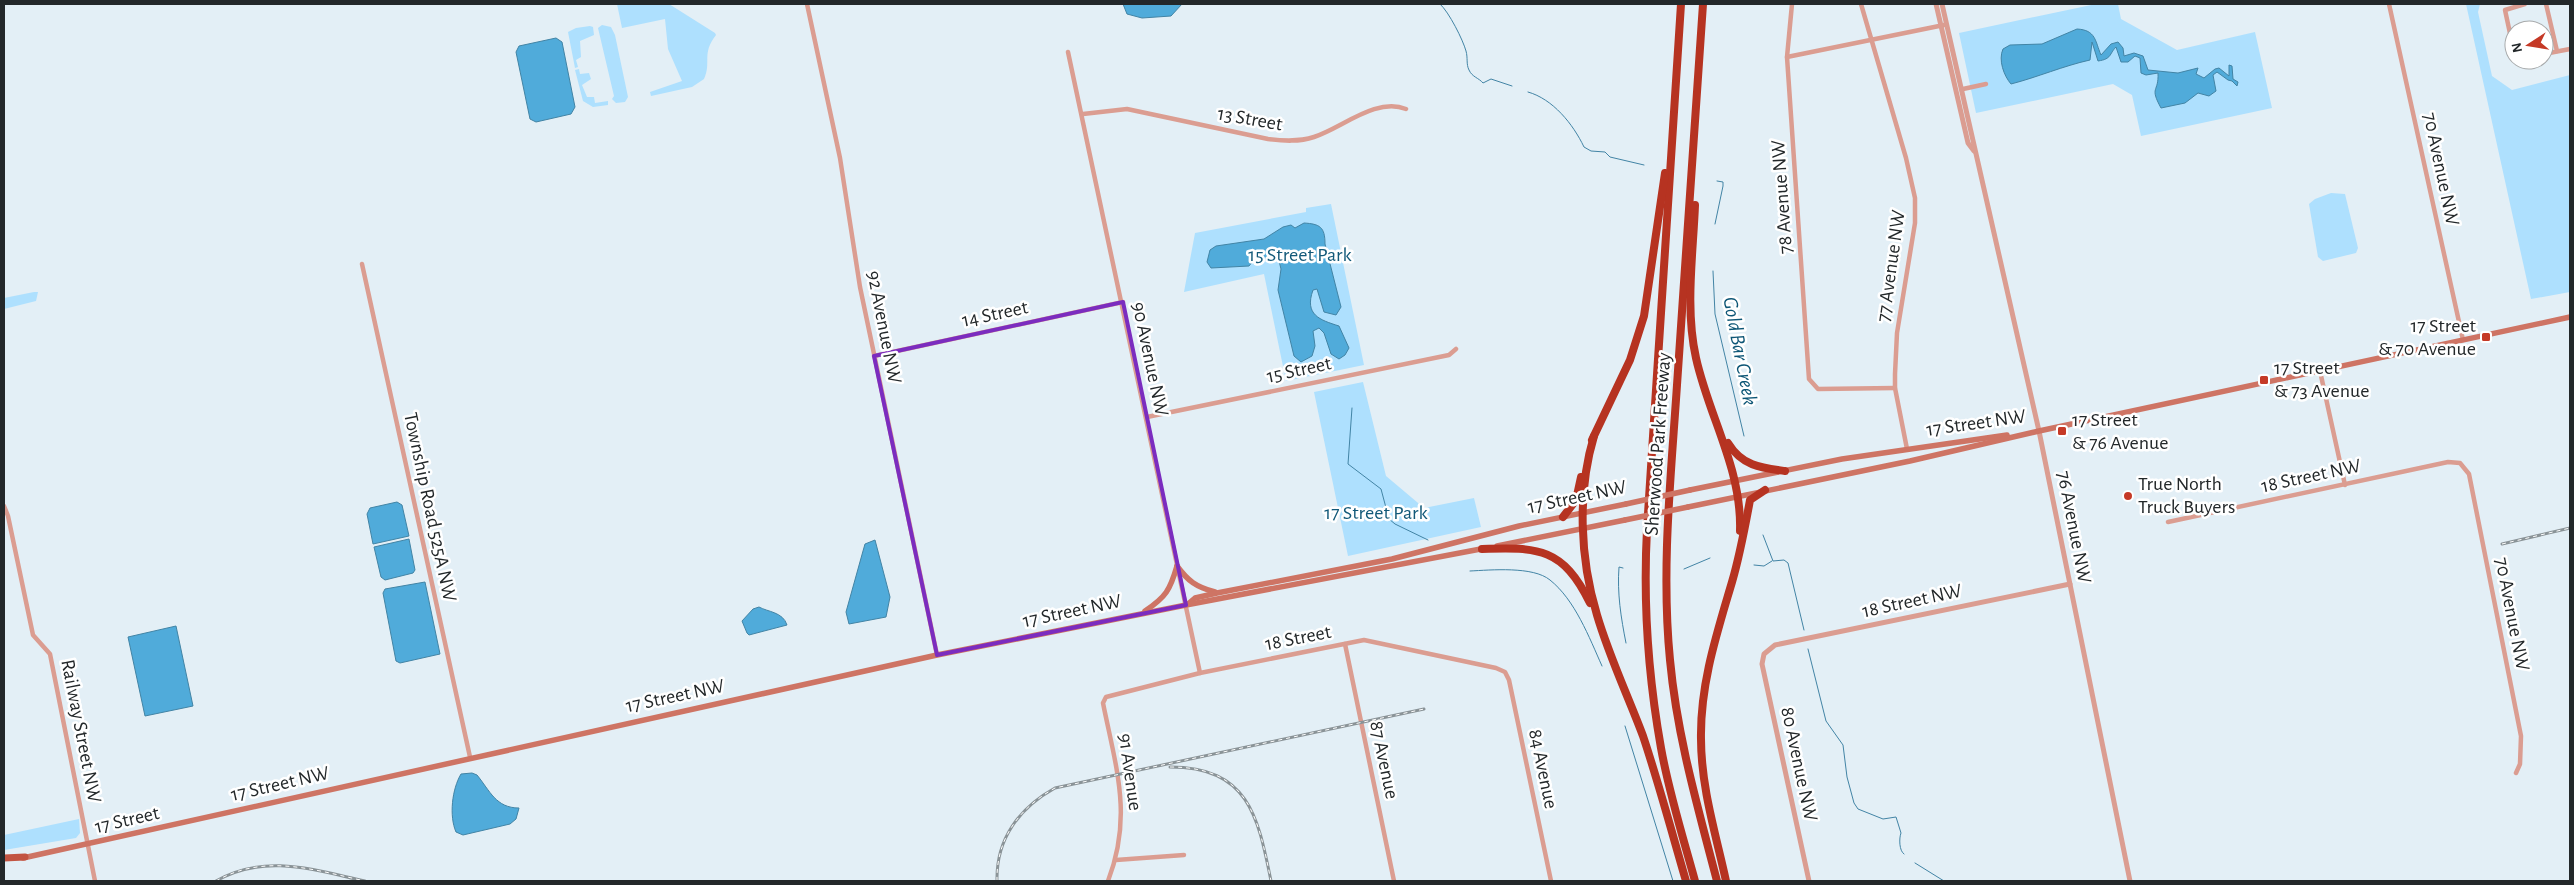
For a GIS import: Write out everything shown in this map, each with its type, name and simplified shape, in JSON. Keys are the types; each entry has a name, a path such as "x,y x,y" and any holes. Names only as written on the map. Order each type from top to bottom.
{"highway":[{"name":"Sherwood Park Freeway","path":"1681,4 1647,537 1645,613 1649,668 1661,749 1695,881"},
{"name":"Sherwood Park Freeway","path":"1703,4 1670,507 1667,561 1668,627 1673,690 1685,756 1717,881"},
{"path":"1563,517 1576,500 1586,452 1630,360 1644,316 1661,190 1672,147"},
{"path":"1693,156 1695,186 1692,295 1693,340 1700,374 1736,481 1740,518 1740,548"},
{"path":"1716,419 1731,449 1745,462 1760,468 1786,471"},
{"path":"1594,436 1586,471 1583,513 1588,572 1598,618"},
{"path":"1726,881 1706,786 1701,736 1710,661 1740,548 1750,500 1765,490"},
{"path":"1482,549 1528,549 1556,559 1565,565 1579,581 1598,618 1647,748 1686,881"}],"main road":[{"name":"17 Street NW","path":"1584,528 1910,461 2039,431 2570,317"},
{"name":"17 Street NW","path":"1186,605 1195,598 1401,557 1563,517 1690,490 1907,449 2039,431"},
{"path":"1482,549 1584,528"},
{"name":"17 Street NW","path":"173,826 470,757 937,656 1186,605 1482,549"},
{"path":"1178,566 1187,580 1197,588 1217,593"},
{"path":"1142,614 1164,597 1172,585 1178,566"},
{"name":"17 Street","path":"88,845 173,826"},
{"path":"4,860 25,858 88,845"}],"street":[{"name":"92 Avenue NW","path":"807,4 840,158 860,287 937,656"},
{"name":"78 Avenue NW","path":"1792,4 1787,57 1809,379 1814,387 1822,389 1895,388"},
{"name":"77 Avenue NW","path":"1862,4 1906,158 1915,198 1915,223 1896,332 1895,388 1907,449"},
{"name":"76 Avenue NW","path":"1936,4 1968,143 1974,152"},
{"name":"76 Avenue NW","path":"1942,4 1963,89 1974,152 2008,290 2039,431 2130,881"},
{"name":"70 Avenue NW","path":"2389,4 2463,340"},
{"path":"2508,20 2506,10 2525,4"},
{"path":"2546,4 2557,51"},
{"path":"1787,57 1947,24"},
{"path":"2554,52 2570,48"},
{"name":"90 Avenue NW","path":"1068,52 1123,302 1200,673"},
{"path":"1963,89 1986,84"},
{"name":"13 Street","path":"1083,114 1127,109 1268,139 1291,141 1321,135 1354,117 1371,111 1392,107 1406,109"},
{"name":"Township Road 525A NW","path":"362,264 470,757"},
{"name":"14 Street","path":"874,356 1123,302"},
{"name":"15 Street","path":"1147,417 1449,355 1456,349"},
{"path":"2320,371 2345,484"},
{"name":"18 Street NW","path":"2168,522 2448,462 2460,463"},
{"name":"70 Avenue NW","path":"2460,463 2469,474 2522,736 2520,764 2516,773"},
{"name":"Railway Street NW","path":"4,506 8,516 34,635 50,654 95,881"},
{"name":"18 Street NW","path":"1764,654 1775,646 2070,584"},
{"name":"18 Street","path":"1106,696 1200,673 1345,644 1370,641 1496,668"},
{"name":"87 Avenue","path":"1345,644 1394,881"},
{"name":"80 Avenue NW","path":"1764,654 1762,664 1809,881"},
{"name":"84 Avenue","path":"1496,668 1505,672 1509,680 1551,881"},
{"name":"91 Avenue","path":"1106,696 1103,703 1121,796 1121,835 1116,860 1108,881"},
{"path":"1116,860 1184,855"}],"highlighted area":[{"path":"1123,302 1186,605 937,655 874,356"}],"green space":[{"path":"617,4 669,4 715,33 716,35 709,48 704,79 692,87 651,96 650,92 682,81 668,49 665,19 622,28"},
{"path":"2096,4 2118,4 2121,19 2177,50 2255,32 2272,108 2141,136 2132,95 2113,84 1976,113 1959,33"},
{"path":"2466,4 2480,4 2478,12 2492,76 2512,90 2570,75 2570,292 2531,299"},
{"path":"602,25 611,27 615,35 628,97 625,102 616,103 612,99 614,96 598,28"},
{"path":"593,27 594,35 580,41 581,57 576,60 578,67 575,68 568,32 576,28"},
{"path":"579,69 580,74 589,73 591,79 582,85 587,97 594,97 595,103 608,101 608,105 593,107 583,101 575,70"},
{"path":"2331,193 2345,194 2358,248 2356,253 2323,261 2318,257 2309,204 2315,199"},
{"name":"15 Street Park","path":"1331,204 1364,365 1286,381 1264,274 1184,292 1195,233 1306,212 1306,208"},
{"path":"38,292 36,301 4,309 4,298"},
{"name":"17 Street Park","path":"1363,382 1386,476 1424,508 1474,498 1481,527 1348,556 1314,392"},
{"path":"79,819 80,833 76,838 4,850 4,835"}],"shaded area":[{"path":"1123,4 1182,4 1171,16 1142,18 1127,14"},
{"path":"2077,29 2088,32 2094,37 2101,55 2111,44 2118,42 2123,48 2124,56 2134,53 2143,56 2148,70 2178,73 2198,68 2196,74 2204,78 2219,68 2229,76 2229,65 2232,66 2233,79 2238,82 2237,86 2217,72 2213,75 2216,91 2209,96 2198,93 2185,103 2161,108 2155,93 2158,73 2146,75 2141,73 2140,58 2135,56 2128,62 2121,62 2116,47 2108,58 2098,61 2092,42 2090,60 2011,84 2003,68 2001,58 2003,49 2010,45 2042,44"},
{"path":"556,38 562,42 575,107 571,114 536,122 530,119 516,52 519,46"},
{"path":"1304,223 1314,224 1323,230 1341,307 1336,315 1324,312 1317,289 1313,290 1311,305 1312,311 1320,319 1339,326 1349,348 1345,355 1339,359 1331,354 1324,333 1319,328 1313,331 1315,346 1312,356 1301,362 1294,356 1278,290 1281,269 1279,261 1274,259 1253,261 1249,266 1211,268 1207,262 1210,250 1216,246 1264,239 1283,227 1291,225 1295,228"},
{"path":"397,502 402,505 409,536 373,544 367,514 370,508"},
{"path":"409,539 415,570 413,573 385,580 381,577 374,547"},
{"path":"875,540 890,597 886,617 849,624 846,612 865,544"},
{"path":"425,582 440,654 400,663 396,661 383,593 385,589"},
{"path":"759,607 779,615 787,625 749,635 742,621 753,609"},
{"path":"176,626 193,706 145,716 128,637"},
{"path":"472,773 477,775 499,802 519,808 516,819 510,824 463,835 456,832 452,811 455,787 461,774"}],"waterway":[{"name":"Gold Bar Creek","path":"1440,4 1451,19 1462,40 1470,72 1483,83 1491,79 1512,86"},
{"name":"Gold Bar Creek","path":"1528,92 1537,95 1554,106 1568,121 1584,147 1591,151 1605,152 1610,157 1644,165"},
{"name":"Gold Bar Creek","path":"1715,224 1723,186 1723,182 1717,181"},
{"name":"Gold Bar Creek","path":"1713,271 1715,314 1744,436"},
{"path":"1352,408 1348,464 1381,489 1389,519 1395,524 1428,540"},
{"name":"Gold Bar Creek","path":"1763,535 1773,561 1784,560 1788,563 1804,630"},
{"path":"1684,569 1710,558"},
{"path":"1754,565 1764,566 1772,561"},
{"path":"1623,568 1619,567 1619,586 1621,615 1626,643"},
{"path":"1470,571 1523,571 1543,576 1550,580 1559,588 1574,608 1602,666"},
{"name":"Gold Bar Creek","path":"1808,649 1826,721 1843,745 1847,777 1854,803 1858,809 1883,819 1896,817 1901,833 1900,847 1904,854"},
{"path":"1625,726 1673,881"},
{"name":"Gold Bar Creek","path":"1915,863 1944,881"}],"railway":[{"path":"2502,544 2570,528"},
{"path":"997,881 1001,852 1005,838 1012,826 1031,805 1055,788 1424,709"},
{"path":"1170,767 1196,769 1217,776 1233,786 1245,800 1254,817 1261,836 1271,881"},
{"path":"216,881 234,873 271,866 290,866 365,881"}],"place":[{"name":"17 Street & 70 Avenue","path":"2486,337"},
{"name":"17 Street & 73 Avenue","path":"2264,380"},
{"name":"17 Street & 76 Avenue","path":"2062,431"},
{"name":"True North Truck Buyers","path":"2128,496"}]}
